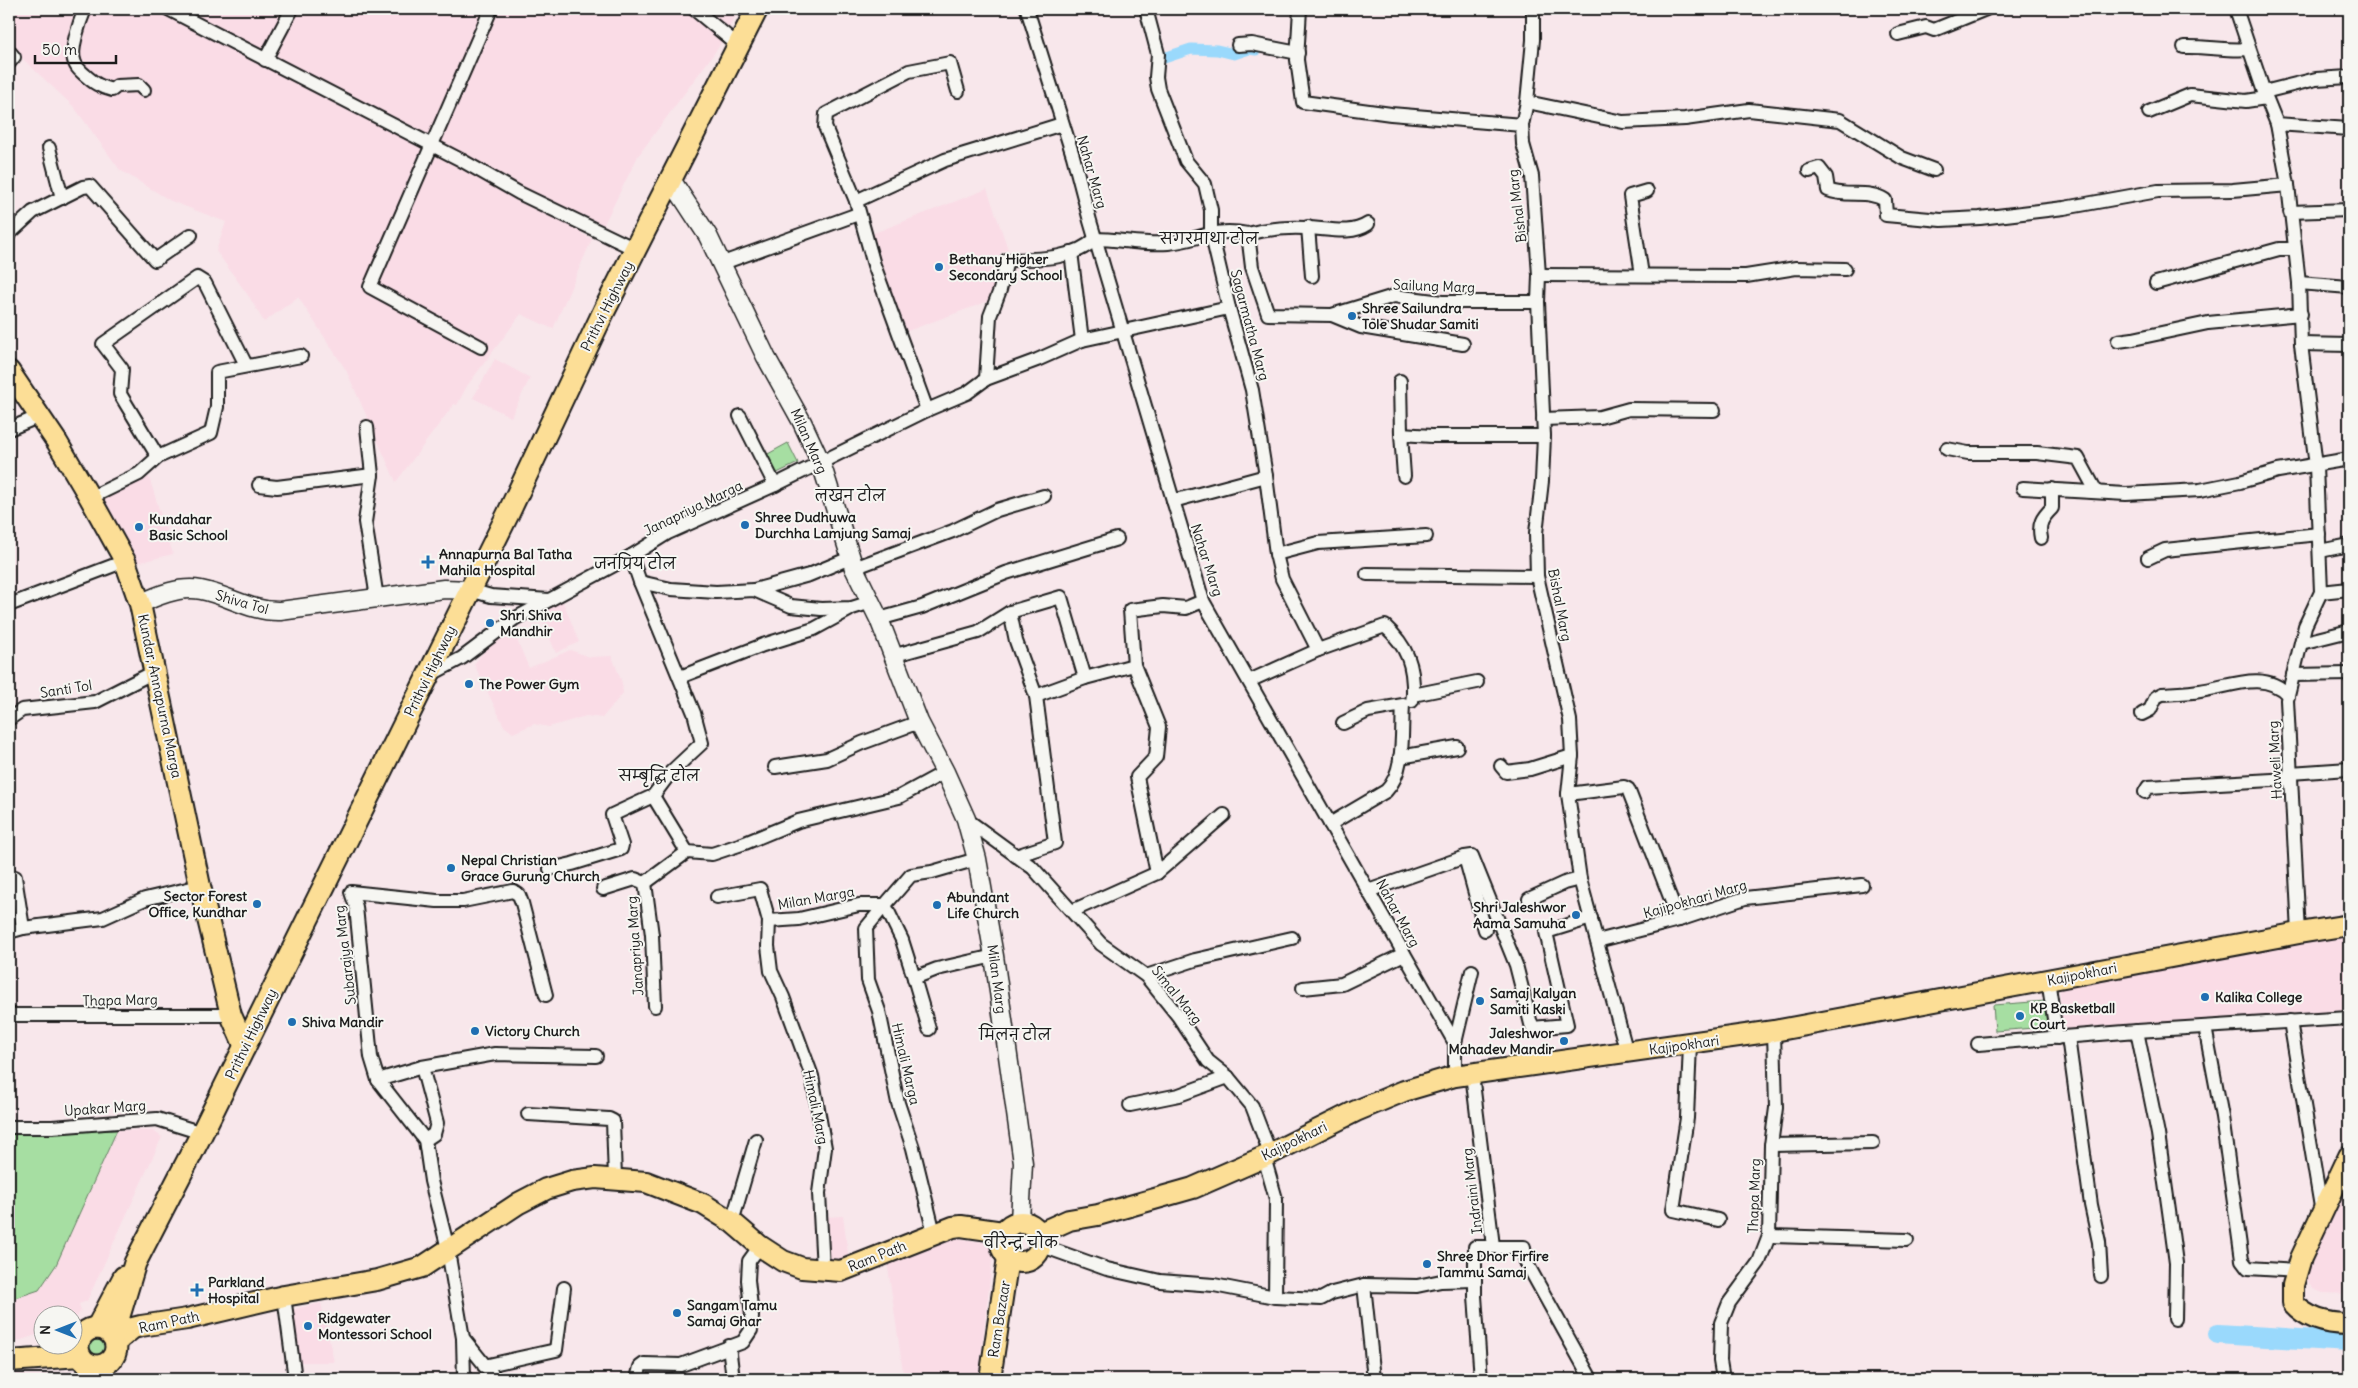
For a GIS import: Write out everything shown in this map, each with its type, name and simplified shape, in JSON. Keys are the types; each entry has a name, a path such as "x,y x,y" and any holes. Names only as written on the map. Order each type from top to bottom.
{"highway":[{"name":"Prithvi Highway","path":"89,1352 123,1278 135,1264 202,1133 530,470 562,397 670,178 739,46 752,11"}],"main road":[{"name":"Milan Marg","path":"670,178 703,227 766,357 802,422 821,463 852,563 879,619 919,722 945,772 966,819 977,858 994,956 1023,1163 1011,1227"},
{"name":"Kundar, Annapurna Marga","path":"9,371 40,416 125,560 140,604 200,886 231,1015 245,1046"},
{"name":"Shiva Tol","path":"140,604 160,594 195,589 270,612 444,589 470,590"},
{"name":"Kajipokhari","path":"1040,1241 1069,1220 1098,1215 1193,1188 1267,1155 1356,1111 1404,1092 1464,1075 1774,1031 2349,925"},
{"path":"2349,1156 2297,1271 2293,1285 2293,1303 2302,1314 2320,1320 2349,1324"},
{"path":"448,1251 519,1203 546,1189 572,1181 614,1178 646,1182 703,1204 732,1222"},
{"name":"Ram Path","path":"732,1222 760,1246 782,1261 802,1268 841,1271 934,1232 961,1226 1011,1227"},
{"path":"1032,1224 1040,1241 1036,1256 1026,1262 1008,1258 1001,1246 1011,1227 1032,1224"},
{"name":"Ram Path","path":"89,1352 133,1328 284,1296 377,1280 422,1267 448,1251"},
{"name":"Ram Bazaar","path":"990,1379 1008,1258"},
{"path":"9,1361 89,1352"}],"street":[{"path":"85,9 75,45 73,61 79,70 92,83 101,88 112,90 117,86 139,85 144,90"},
{"path":"168,9 431,144 519,193 635,250"},
{"path":"265,60 292,9"},
{"path":"481,347 370,287 491,9"},
{"path":"694,9 739,46"},
{"name":"Nahar Marg","path":"1027,9 1126,331 1203,601 1455,1043 1464,1075"},
{"name":"Sagarmatha Marg","path":"1146,9 1158,54 1156,77 1158,89 1186,161 1205,184 1211,210 1211,232 1229,308 1252,390 1276,554 1282,579 1318,650"},
{"path":"1300,9 1298,53 1303,102 1391,114 1522,125"},
{"name":"Bishal Marg","path":"1533,9 1533,40 1527,102 1522,125 1523,144 1532,176 1539,275 1538,302 1544,436 1542,481 1536,533 1537,576 1570,720 1572,756 1568,794 1580,879 1627,1053"},
{"path":"1898,34 1926,26 1934,30 1986,9"},
{"path":"2236,9 2265,95 2277,124 2288,185 2301,314 2301,344 2316,466 2321,592 2349,589"},
{"path":"1238,45 1252,44 1298,53"},
{"path":"2184,47 2208,46 2218,50 2249,49"},
{"path":"9,51 14,57 9,63"},
{"path":"927,410 874,265 857,208 825,127 826,114 909,71 950,63 958,91"},
{"path":"2149,112 2190,95 2246,101 2316,79 2349,77"},
{"path":"1527,102 1623,122 1686,119 1749,110 1840,120 1902,158 1934,170"},
{"path":"720,264 857,208 945,160 1062,124"},
{"path":"2277,124 2349,129"},
{"path":"49,148 62,198"},
{"path":"1809,171 1819,168 1826,177 1828,190 1835,193 1878,195 1885,200 1886,215 1940,220 2055,210 2158,191 2233,190 2288,185"},
{"path":"9,234 34,212 84,187 90,186 155,260 191,235"},
{"path":"1642,275 1630,196 1647,191"},
{"path":"2290,212 2349,210"},
{"path":"986,378 990,316 1000,290 1007,260 1043,259 1085,248 1098,238 1168,243 1211,232 1224,231 1248,234 1260,231 1308,228 1321,230 1360,229 1368,224"},
{"path":"1308,228 1312,276"},
{"name":"Sailung Marg","path":"1248,234 1252,267 1267,313 1332,315 1394,296 1442,302 1538,302"},
{"path":"2156,283 2279,249 2294,249"},
{"path":"1071,252 1082,340"},
{"path":"1539,275 1746,276 1796,268 1844,268"},
{"path":"158,457 120,394 122,368 103,344 197,278 205,283 246,366"},
{"path":"2298,283 2349,287"},
{"name":"Janapriya Marga","path":"426,677 462,658 514,619 631,556 668,533 775,485 927,410 967,393 986,378 1037,360 1082,340 1229,308"},
{"path":"2118,341 2133,340 2208,323 2301,314"},
{"path":"1332,315 1361,327 1463,344"},
{"path":"2301,344 2349,345"},
{"path":"90,498 139,474 158,457 211,433 217,407 217,372 301,356"},
{"path":"1400,381 1404,476"},
{"path":"1543,420 1600,417 1629,410 1714,410"},
{"path":"9,429 40,416"},
{"path":"740,416 775,485"},
{"path":"367,427 372,475 365,522 377,598"},
{"path":"1401,434 1432,436 1544,436"},
{"path":"1947,450 1968,453 2037,453 2078,458 2096,491"},
{"path":"2022,488 2096,491 2102,494 2200,490 2240,482 2278,471 2349,460"},
{"path":"259,484 276,487 372,475"},
{"path":"1173,501 1266,476"},
{"path":"2041,538 2039,528 2042,517 2052,508 2052,489"},
{"path":"640,582 671,589 716,592 754,590 852,563 953,530 997,510 1044,496"},
{"path":"2148,558 2165,550 2319,534"},
{"path":"1276,554 1318,543 1426,536"},
{"path":"879,619 922,606 1006,573 1117,539"},
{"path":"2320,550 2349,545"},
{"path":"550,869 601,856 621,848 622,845 612,815 653,796 671,772 702,743 694,713 631,556"},
{"path":"9,605 125,560"},
{"path":"1367,574 1537,576"},
{"path":"470,590 491,596 549,600"},
{"path":"754,590 791,606 820,609 852,608"},
{"name":"Haweli Marg","path":"2299,933 2290,776 2288,695 2305,626 2321,592"},
{"path":"892,656 978,632 1010,612 1061,597 1085,678"},
{"path":"1157,873 1137,777 1156,757 1159,728 1134,665 1130,610 1163,606 1186,608 1203,601"},
{"path":"680,678 763,645 814,629 852,608 871,602"},
{"path":"1010,612 1016,641 1036,696 1055,843 1016,856"},
{"path":"1249,681 1318,650 1385,626 1399,639 1410,660 1414,676 1412,702 1368,711 1343,723"},
{"path":"2301,643 2349,631"},
{"path":"1036,696 1085,678 1134,665"},
{"name":"Santi Tol","path":"9,719 22,710 95,702 154,672"},
{"path":"2293,675 2349,674"},
{"path":"2142,714 2150,710 2156,697 2162,694 2199,692 2244,681 2269,683 2283,689 2288,695"},
{"path":"1413,695 1477,682"},
{"path":"1330,824 1386,791 1394,783 1400,758 1403,705"},
{"path":"775,767 827,758 919,722"},
{"path":"1400,758 1456,747"},
{"path":"1501,766 1506,772 1530,769 1572,756"},
{"path":"2145,792 2148,787 2290,776 2349,769"},
{"path":"603,889 635,880 645,883 687,852 712,854 745,844 798,821 899,797 945,772"},
{"path":"1568,794 1624,787 1628,789 1679,920"},
{"path":"653,796 687,852"},
{"path":"1072,911 1157,873 1224,815"},
{"name":"Simal Marg","path":"966,819 1033,868 1101,944 1146,976 1178,1016 1208,1061 1228,1077 1252,1106 1267,1155 1276,1199 1275,1297"},
{"path":"1368,891 1472,856 1516,965 1532,1028 1567,1025 1546,932 1591,918"},
{"path":"1465,857 1485,930"},
{"path":"929,1029 902,940 885,905 911,875 932,872 977,858"},
{"path":"9,875 15,877 22,928"},
{"path":"1529,899 1564,883 1580,879"},
{"name":"Janapriya Marg","path":"645,883 652,936 655,1006"},
{"name":"Kajipokhari Marg","path":"1597,941 1679,920 1745,898 1862,885"},
{"path":"9,932 22,928 103,918 145,900 200,886"},
{"name":"Milan Marga","path":"717,897 760,889 769,921 799,919 859,905 885,905"},
{"name":"Subarajya Marg","path":"464,1379 463,1338 448,1251 431,1181 425,1140 378,1080 371,1057 356,907 351,892 437,901 463,901 513,891 519,895 522,903 546,996"},
{"name":"Himali Marga","path":"885,905 866,928 868,980 879,1011 898,1103 913,1148 934,1232"},
{"name":"Himali Marg","path":"769,921 768,946 771,971 783,997 812,1076 825,1148 819,1194 823,1270"},
{"path":"1146,976 1195,960 1292,938"},
{"path":"1303,988 1342,984 1404,954"},
{"path":"914,978 938,969 994,956"},
{"path":"1455,1043 1472,971"},
{"path":"2048,980 2063,1037 2099,1242 2101,1276"},
{"name":"Thapa Marg","path":"9,1015 231,1015"},
{"path":"1978,1044 2006,1040 2137,1030 2349,1018"},
{"path":"2290,1021 2322,1216"},
{"path":"2204,1027 2222,1117 2242,1260 2248,1268 2297,1271"},
{"path":"2137,1030 2158,1134 2176,1263 2175,1319"},
{"name":"Thapa Marg","path":"1723,1379 1720,1361 1721,1324 1729,1303 1759,1262 1770,1236 1771,1145 1776,1108 1774,1031"},
{"path":"1690,1044 1687,1118 1673,1210 1718,1220"},
{"path":"378,1080 422,1066 495,1054 596,1056"},
{"path":"422,1066 437,1123 434,1134 425,1140"},
{"name":"Indraini Marg","path":"1464,1075 1494,1246 1524,1247 1526,1262 1591,1379"},
{"path":"1130,1105 1180,1095 1228,1077"},
{"path":"528,1114 613,1120 614,1178"},
{"name":"Upakar Marg","path":"9,1126 52,1127 157,1119 202,1133"},
{"path":"732,1222 756,1140"},
{"path":"1771,1145 1873,1142"},
{"path":"1770,1236 1907,1240"},
{"path":"1040,1241 1048,1248 1107,1269 1160,1281 1214,1285 1275,1297 1321,1299 1332,1293 1364,1285 1417,1286 1441,1281 1474,1280"},
{"path":"637,1379 640,1367 644,1364 681,1365 744,1342 751,1330 752,1316 748,1280 749,1261 760,1246"},
{"path":"1481,1379 1474,1280 1475,1247 1494,1246"},
{"path":"1364,1285 1374,1379"},
{"path":"484,1366 556,1350 564,1288"},
{"path":"284,1296 296,1379"},
{"path":"463,1338 496,1379"},
{"path":"729,1346 733,1379"}],"shaded area":[{"path":"9,9 739,9 718,48 638,156 603,226 591,220 581,233 592,239 553,329 521,314 467,386 457,405 454,404 396,482 346,370 298,297 264,322 250,298 216,251 226,222 171,201 120,170 74,107 9,46"},
{"name":"Bethany Higher Secondary School","path":"987,189 1008,249 1000,253 995,295 986,302 902,333 869,235"},
{"path":"495,359 530,378 511,417 473,398"},
{"name":"Kundahar Basic School","path":"149,477 173,554 133,564 100,500"},
{"path":"562,599 579,642 556,653 538,610"},
{"path":"510,624 529,668 570,650 590,657 612,656 622,683 623,693 602,718 586,716 549,727 534,724 513,733 504,726 474,664 497,636"},
{"name":"Kalika College","path":"2349,933 2349,1011 2063,1033 2059,983"},
{"path":"117,1130 153,1131 162,1137 87,1301 79,1304 80,1306 32,1306 32,1336 9,1344 9,1300 39,1290 56,1265"},
{"path":"2349,1170 2349,1294 2323,1293 2313,1289 2305,1276 2309,1254"},
{"path":"843,1216 849,1260 826,1263 825,1217"},
{"path":"944,1236 994,1244 979,1373 930,1379 904,1379 887,1261"},
{"name":"Ridgewater Montessori School","path":"321,1303 334,1362 299,1362 290,1310"}],"green space":[{"path":"788,443 798,463 775,474 766,455"},
{"name":"KP Basketball Court","path":"2045,1001 2047,1027 1995,1031 1993,1005"},
{"path":"117,1130 56,1265 39,1290 9,1300 9,1134"},
{"path":"97,1336 105,1339 108,1347 105,1355 97,1358 89,1355 86,1347 89,1339"}],"waterway":[{"path":"1164,58 1191,49 1217,50 1234,54 1249,49 1256,50"},
{"path":"2218,1334 2349,1342"}],"place":[{"name":"Bethany Higher Secondary School","path":"939,267"},
{"name":"Shree Sailundra Tole Shudar Samiti","path":"1352,316"},
{"name":"Shree Dudhuwa Durchha Lamjung Samaj","path":"745,525"},
{"name":"Kundahar Basic School","path":"139,527"},
{"name":"Annapurna Bal Tatha Mahila Hospital","path":"428,562"},
{"name":"Shri Shiva Mandhir","path":"490,623"},
{"name":"The Power Gym","path":"469,684"},
{"name":"Nepal Christian Grace Gurung Church","path":"451,868"},
{"name":"Sector Forest Office, Kundhar","path":"257,904"},
{"name":"Abundant Life Church","path":"937,905"},
{"name":"Shri Jaleshwor Aama Samuha","path":"1576,915"},
{"name":"Kalika College","path":"2205,997"},
{"name":"Samaj Kalyan Samiti Kaski","path":"1480,1001"},
{"name":"KP Basketball Court","path":"2020,1016"},
{"name":"Shiva Mandir","path":"292,1022"},
{"name":"Victory Church","path":"475,1031"},
{"name":"Jaleshwor Mahadev Mandir","path":"1564,1041"},
{"name":"Shree Dhor Firfire Tammu Samaj","path":"1427,1264"},
{"name":"Parkland Hospital","path":"197,1290"},
{"name":"Sangam Tamu Samaj Ghar","path":"677,1313"},
{"name":"Ridgewater Montessori School","path":"308,1326"}],"district":[{"name":"सगरमाथा टोल","path":"1209,238"},
{"name":"लखन टोल","path":"850,495"},
{"name":"जनप्रिय टोल","path":"635,563"},
{"name":"सम्बृद्धि टोल","path":"659,775"},
{"name":"मिलन टोल","path":"1015,1034"},
{"name":"वीरेन्द्र चोक","path":"1021,1242"}]}
